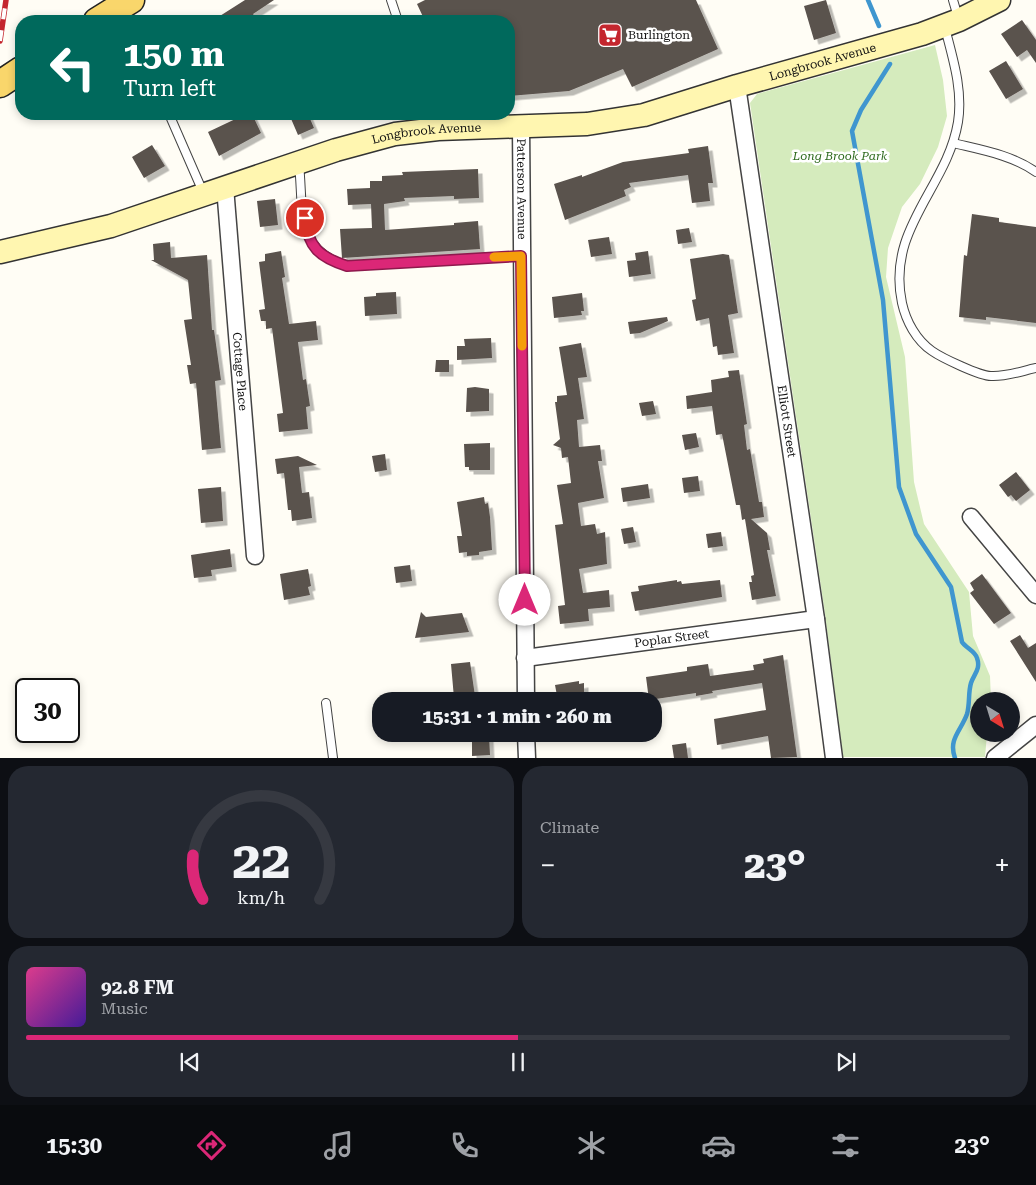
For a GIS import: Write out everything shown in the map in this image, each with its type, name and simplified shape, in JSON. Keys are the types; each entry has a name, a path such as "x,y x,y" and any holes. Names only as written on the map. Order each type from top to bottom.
{"main road":[{"path":"107,15 131,0"},
{"path":"0,84 15,74"}],"street":[{"name":"Longbrook Avenue","path":"0,252 88,233 298,162 370,140 437,126 521,127 588,124 644,115 737,86 922,34 952,16 999,0"},
{"name":"Elliott Street","path":"737,86 816,619 834,758"},
{"name":"Patterson Avenue","path":"521,127 526,692"},
{"name":"Cottage Place","path":"215,190 255,556"},
{"path":"972,517 1036,595"},
{"name":"Poplar Street","path":"525,658 816,619"},
{"path":"995,758 1036,725"},
{"path":"526,742 527,758"}],"lane":[{"path":"391,0 396,15"},
{"path":"952,16 960,100 953,143 910,226 899,271 900,293 906,317 928,348 941,358 990,376 1036,368"},
{"path":"173,120 215,190"},
{"path":"953,143 994,152 1036,172"},
{"path":"298,162 307,236 315,249 332,261 347,266 521,256"},
{"path":"326,704 332,758"}],"green space":[{"name":"Long Brook Park","path":"935,45 943,80 947,116 938,147 920,184 902,207 888,248 886,277 905,357 914,482 924,524 969,592 973,636 990,676 991,692 970,692 970,742 986,742 985,757 843,757 825,614 750,103 757,94"}],"building":[{"path":"245,0 274,0 254,15 221,15"},
{"name":"Burlington","path":"425,0 696,0 718,49 632,87 623,69 569,91 515,96 515,15 422,15 417,4"},
{"path":"826,0 836,33 814,40 804,6"},
{"path":"1022,20 1036,40 1036,63 1027,50 1017,57 1001,34"},
{"path":"1006,61 1023,89 1006,99 989,71"},
{"path":"233,120 255,120 261,133 219,156 208,132"},
{"path":"292,120 311,120 314,128 298,135"},
{"path":"152,145 165,166 144,178 132,157"},
{"path":"708,146 713,183 708,183 710,201 692,203 688,175 629,183 631,187 624,190 626,196 565,220 554,184 582,175 582,177 623,162 689,153 688,149"},
{"path":"478,169 479,198 454,199 454,196 404,198 405,201 384,204 385,230 454,225 454,223 478,221 480,249 342,258 340,229 372,228 371,204 348,205 347,189 370,188 370,181 382,181 382,176 403,175 402,172"},
{"path":"275,199 278,225 260,227 257,201"},
{"path":"972,214 999,218 999,222 1036,227 1036,323 986,317 986,320 959,317 964,255 967,256"},
{"path":"689,228 692,242 678,244 676,230"},
{"path":"609,237 612,254 591,257 588,240"},
{"path":"170,242 171,258 207,255 212,330 214,330 221,380 215,381 221,448 202,450 196,383 190,384 187,365 191,365 184,320 192,319 188,280 151,260 154,260 153,244"},
{"path":"281,251 285,277 282,278 289,324 316,321 318,340 298,342 303,380 306,379 310,406 306,407 308,429 279,432 277,414 283,413 272,328 266,329 266,321 261,321 259,310 265,309 259,262 265,261 265,254"},
{"path":"648,251 651,274 629,277 627,261 636,260 635,253"},
{"path":"723,254 729,255 738,313 728,315 734,353 718,355 717,346 713,347 709,318 696,321 692,300 696,299 690,259"},
{"path":"396,292 397,314 365,316 364,297 376,296 376,293"},
{"path":"582,293 584,311 581,311 582,315 554,318 552,297"},
{"path":"667,317 668,321 640,333 630,334 628,322"},
{"path":"491,338 492,358 457,360 457,346 465,346 464,339"},
{"path":"581,343 587,377 578,378 584,419 577,420 579,447 600,445 602,461 598,461 604,498 578,503 581,526 595,524 597,534 605,532 607,564 579,569 583,593 609,590 610,607 588,609 589,621 560,624 558,606 565,605 555,525 563,524 557,485 571,483 568,457 562,458 561,448 553,445 560,439 555,402 557,402 557,396 567,395 559,347"},
{"path":"436,360 449,360 449,372 435,372"},
{"path":"739,370 747,424 744,425 747,450 750,449 759,502 762,502 764,517 751,519 767,533 770,550 767,550 776,596 752,600 749,582 752,582 751,576 754,575 745,519 742,520 740,505 736,505 722,434 716,435 712,406 687,409 686,396 712,392 711,380 729,377 728,371"},
{"path":"467,388 489,389 489,411 466,412"},
{"path":"653,401 656,414 642,416 639,403"},
{"path":"696,433 699,447 685,450 682,435"},
{"path":"490,443 490,470 469,470 469,467 465,467 464,444"},
{"path":"385,454 387,470 375,472 372,456"},
{"path":"298,456 317,465 299,467 302,493 309,492 312,518 292,521 291,510 288,510 284,473 277,474 275,459"},
{"path":"1016,472 1030,490 1016,501 1011,495 1008,497 999,485"},
{"path":"698,476 700,491 684,493 682,478"},
{"path":"648,484 650,498 623,502 621,488"},
{"path":"221,487 223,521 201,523 198,489"},
{"path":"484,497 485,504 488,503 492,550 479,552 479,555 467,556 467,552 459,553 457,536 462,536 457,502"},
{"path":"633,527 636,542 624,544 621,529"},
{"path":"721,532 723,546 708,548 706,534"},
{"path":"230,549 232,567 211,570 212,576 194,578 191,555"},
{"path":"410,565 412,581 396,583 394,567"},
{"path":"308,569 311,586 308,587 310,595 284,600 280,574"},
{"path":"982,574 1011,613 994,624 970,593 974,590 970,583"},
{"path":"677,580 677,582 681,581 682,584 720,580 722,597 635,611 631,592 639,591 638,586"},
{"path":"421,612 426,617 462,613 469,632 415,638"},
{"path":"1020,635 1028,648 1036,643 1036,682 1010,641"},
{"path":"783,655 797,757 771,758 768,736 717,745 714,719 766,710 762,683 712,691 713,693 696,696 696,693 662,698 662,692 648,692 646,677 687,671 687,667 708,664 710,676 754,670 753,665 764,663 763,659"},
{"path":"470,662 474,692 453,692 451,664"},
{"path":"579,681 579,684 584,683 584,692 556,692 555,685"},
{"path":"472,742 489,742 490,755 472,756"},
{"path":"686,743 688,758 674,758 672,745"}],"waterway":[{"path":"868,0 879,26"},
{"path":"890,64 861,110 852,131 883,300 899,487 916,534 951,587 962,642 974,653 978,662 978,668 970,687 967,714 954,740 953,751 955,758"}],"railway":[{"path":"0,41 6,0"}],"slow traffic":[{"path":"494,257 521,256 522,346"}],"place":[{"name":"Burlington","path":"610,35"}],"route":[{"path":"305,218 307,236 315,249 332,261 347,266 521,256 525,600"}]}
